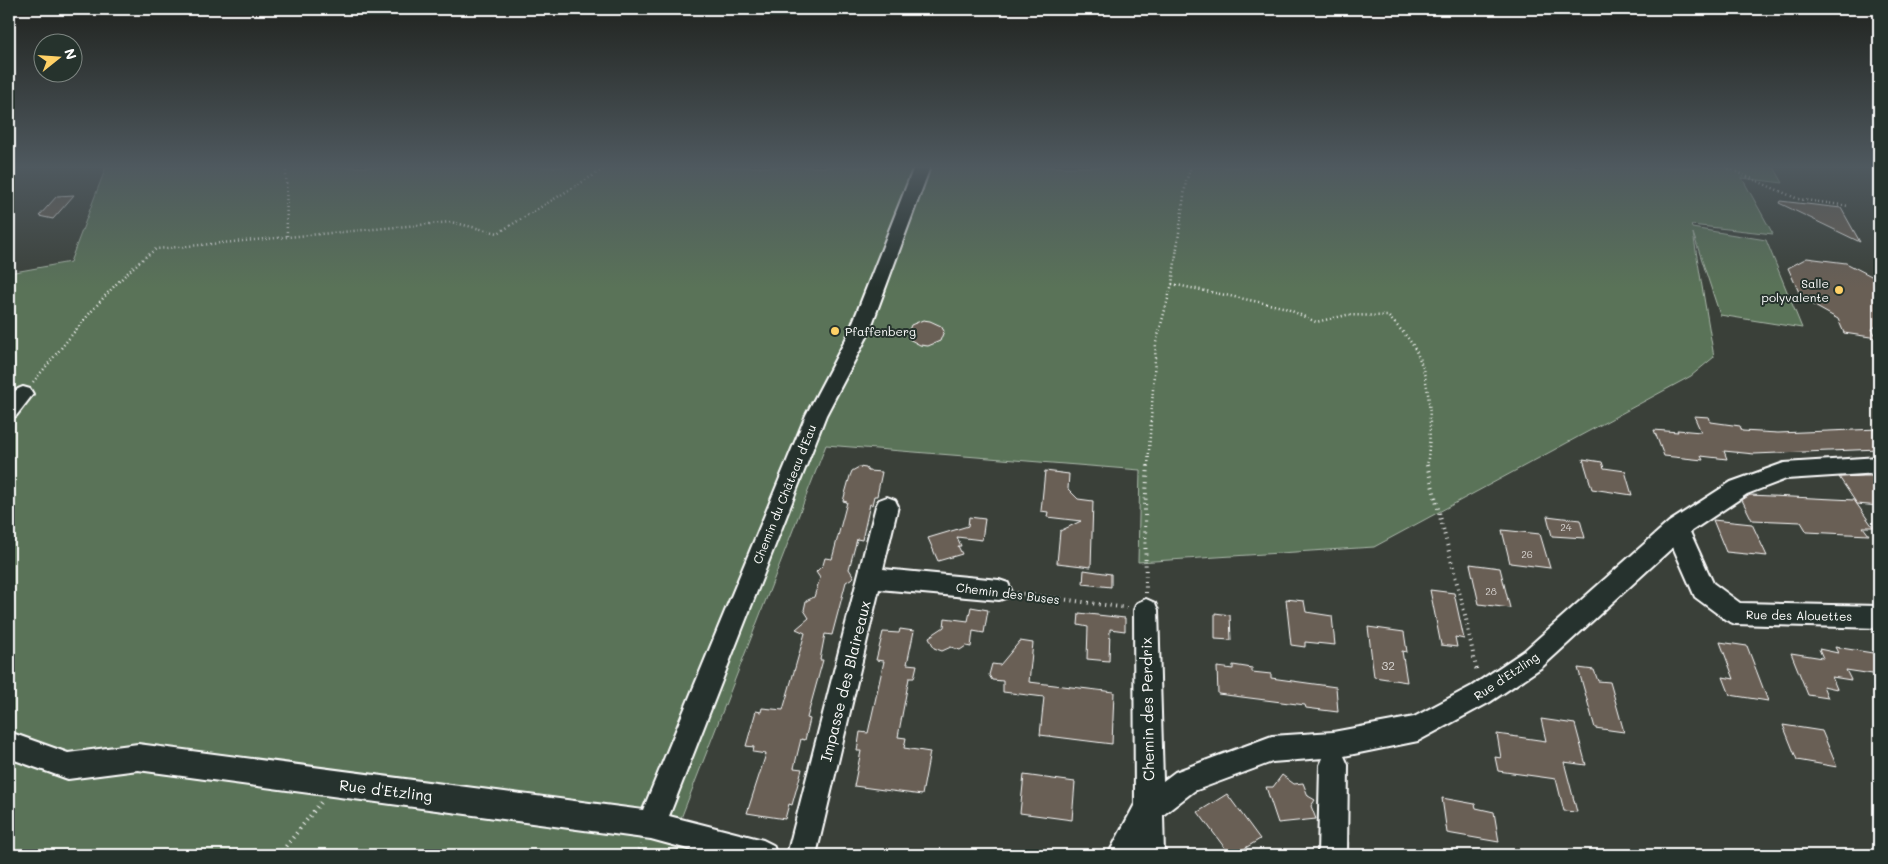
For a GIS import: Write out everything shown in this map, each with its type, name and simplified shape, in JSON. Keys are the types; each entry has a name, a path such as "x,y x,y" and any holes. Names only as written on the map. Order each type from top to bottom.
{"street":[{"name":"Chemin du Château d'Eau","path":"651,825 816,415 858,335 907,207"},
{"path":"9,411 23,394"},
{"name":"Rue d'Etzling","path":"1122,855 1148,809 1185,781 1272,749 1333,745 1418,729 1481,694 1533,659 1677,529 1739,488 1784,471 1879,465"},
{"name":"Impasse des Blaireaux","path":"801,855 887,506"},
{"name":"Rue des Alouettes","path":"1677,529 1704,590 1734,614 1879,617"},
{"name":"Chemin des Buses","path":"870,578 999,590"},
{"name":"Chemin des Perdrix","path":"1146,610 1150,855"},
{"name":"Rue d'Etzling","path":"9,745 68,766 138,757 651,825 763,855"},
{"path":"1334,765 1334,855"}],"path":[{"path":"287,207 287,236"},
{"path":"23,394 100,304 142,259 156,250 287,236 451,222 498,233 540,207"},
{"path":"1146,610 1145,508 1156,343 1172,284 1182,207"},
{"path":"1172,284 1283,307 1316,322 1347,315 1388,316 1415,349 1425,382 1429,414 1430,453 1427,468 1466,619 1481,694"},
{"name":"Chemin des Buses","path":"999,590 1146,610"},
{"path":"280,855 334,783"}],"green space":[{"path":"91,207 1758,207 1773,234 1691,225 1692,228 1766,240 1802,328 1720,315 1693,233 1714,357 1691,376 1374,547 1138,562 1140,470 826,445 671,844 702,855 9,855 9,411 23,394 9,394 9,273 70,262"}],"building":[{"path":"47,207 63,207 53,219 39,216"},
{"path":"1788,207 1841,208 1860,242"},
{"name":"Salle polyvalente","path":"1807,258 1846,263 1879,280 1879,324 1872,329 1877,338 1844,333 1838,319 1802,299 1788,268"},
{"path":"923,320 941,326 944,331 940,341 928,346 920,345 909,339 907,335 911,325"},
{"path":"1694,416 1709,417 1711,422 1740,426 1742,431 1778,433 1879,429 1879,449 1754,454 1724,451 1727,459 1701,456 1703,460 1664,456 1654,430 1701,432"},
{"path":"1583,459 1602,462 1604,468 1625,471 1632,495 1592,489"},
{"path":"859,467 866,468 868,471 882,472 877,496 874,496 872,505 870,504 862,540 857,539 849,569 854,577 846,582 832,635 825,634 820,660 823,660 807,718 810,719 805,740 801,739 794,768 802,769 792,805 789,804 785,819 747,813 766,754 753,752 754,747 746,746 756,711 761,712 762,708 783,710 805,633 796,629 809,618 804,610 806,601 814,597 820,578 816,572 823,565 825,558 832,559 847,502 843,501 850,476 852,471"},
{"path":"1045,471 1069,474 1068,489 1078,499 1093,501 1091,567 1057,563 1060,531 1081,521 1047,517 1048,512 1041,511"},
{"path":"1872,476 1879,487 1879,506 1857,504 1839,477"},
{"path":"1750,495 1854,500 1873,527 1863,527 1869,535 1807,532 1801,522 1752,520 1742,500"},
{"path":"1547,516 1580,520 1585,538 1552,536"},
{"path":"969,517 985,519 982,540 957,537 961,546 958,546 962,554 938,561 928,538 968,526"},
{"path":"1713,520 1752,524 1767,556 1726,552"},
{"path":"1502,530 1540,534 1550,568 1510,563"},
{"path":"1470,564 1500,568 1510,608 1479,604"},
{"path":"1084,570 1111,574 1111,587 1083,584"},
{"path":"1430,590 1454,593 1464,639 1455,637 1457,647 1441,645"},
{"path":"1286,599 1304,601 1306,612 1332,616 1335,645 1305,642 1305,647 1291,645"},
{"path":"971,607 988,610 984,633 973,631 971,647 966,646 960,650 951,647 942,651 934,648 929,637 944,627 945,618 968,621"},
{"path":"1079,613 1125,618 1125,631 1110,629 1109,661 1087,659 1088,627 1078,625"},
{"path":"1215,613 1230,615 1231,640 1215,639"},
{"path":"1368,627 1404,632 1407,652 1402,651 1407,682 1374,677"},
{"path":"900,629 914,631 907,664 917,665 914,678 909,678 898,737 906,738 904,748 930,752 922,795 854,786 861,751 857,751 860,732 868,733 884,661 876,660 883,632 899,633"},
{"path":"1020,641 1033,643 1029,682 1114,692 1112,744 1040,735 1044,697 1003,692 1003,681 992,680 989,675 992,664 1000,665"},
{"path":"1720,642 1747,646 1768,701 1730,695 1723,677 1734,679"},
{"path":"1835,647 1879,654 1879,675 1846,670 1851,680 1832,677 1837,689 1823,686 1828,698 1808,695 1791,653 1823,658 1819,649 1838,653"},
{"path":"1233,665 1252,668 1252,672 1271,674 1271,678 1336,687 1338,712 1306,708 1305,705 1218,694 1217,667 1233,669"},
{"path":"1578,668 1594,670 1598,681 1610,682 1624,732 1595,728"},
{"path":"1541,719 1575,724 1586,765 1564,762 1577,812 1564,811 1556,779 1498,771 1495,757 1501,758 1497,734 1546,741"},
{"path":"1783,725 1822,731 1837,767 1797,760"},
{"path":"1024,775 1075,782 1072,820 1020,813"},
{"path":"1282,775 1294,784 1303,783 1308,796 1315,800 1311,806 1316,819 1278,823 1266,787 1273,787"},
{"path":"1227,794 1260,839 1234,855 1230,855 1198,812"},
{"path":"1442,798 1475,804 1476,808 1494,812 1499,842 1447,833"}],"place":[{"name":"Salle polyvalente","path":"1839,290"},
{"name":"Pfaffenberg","path":"835,331"}]}
